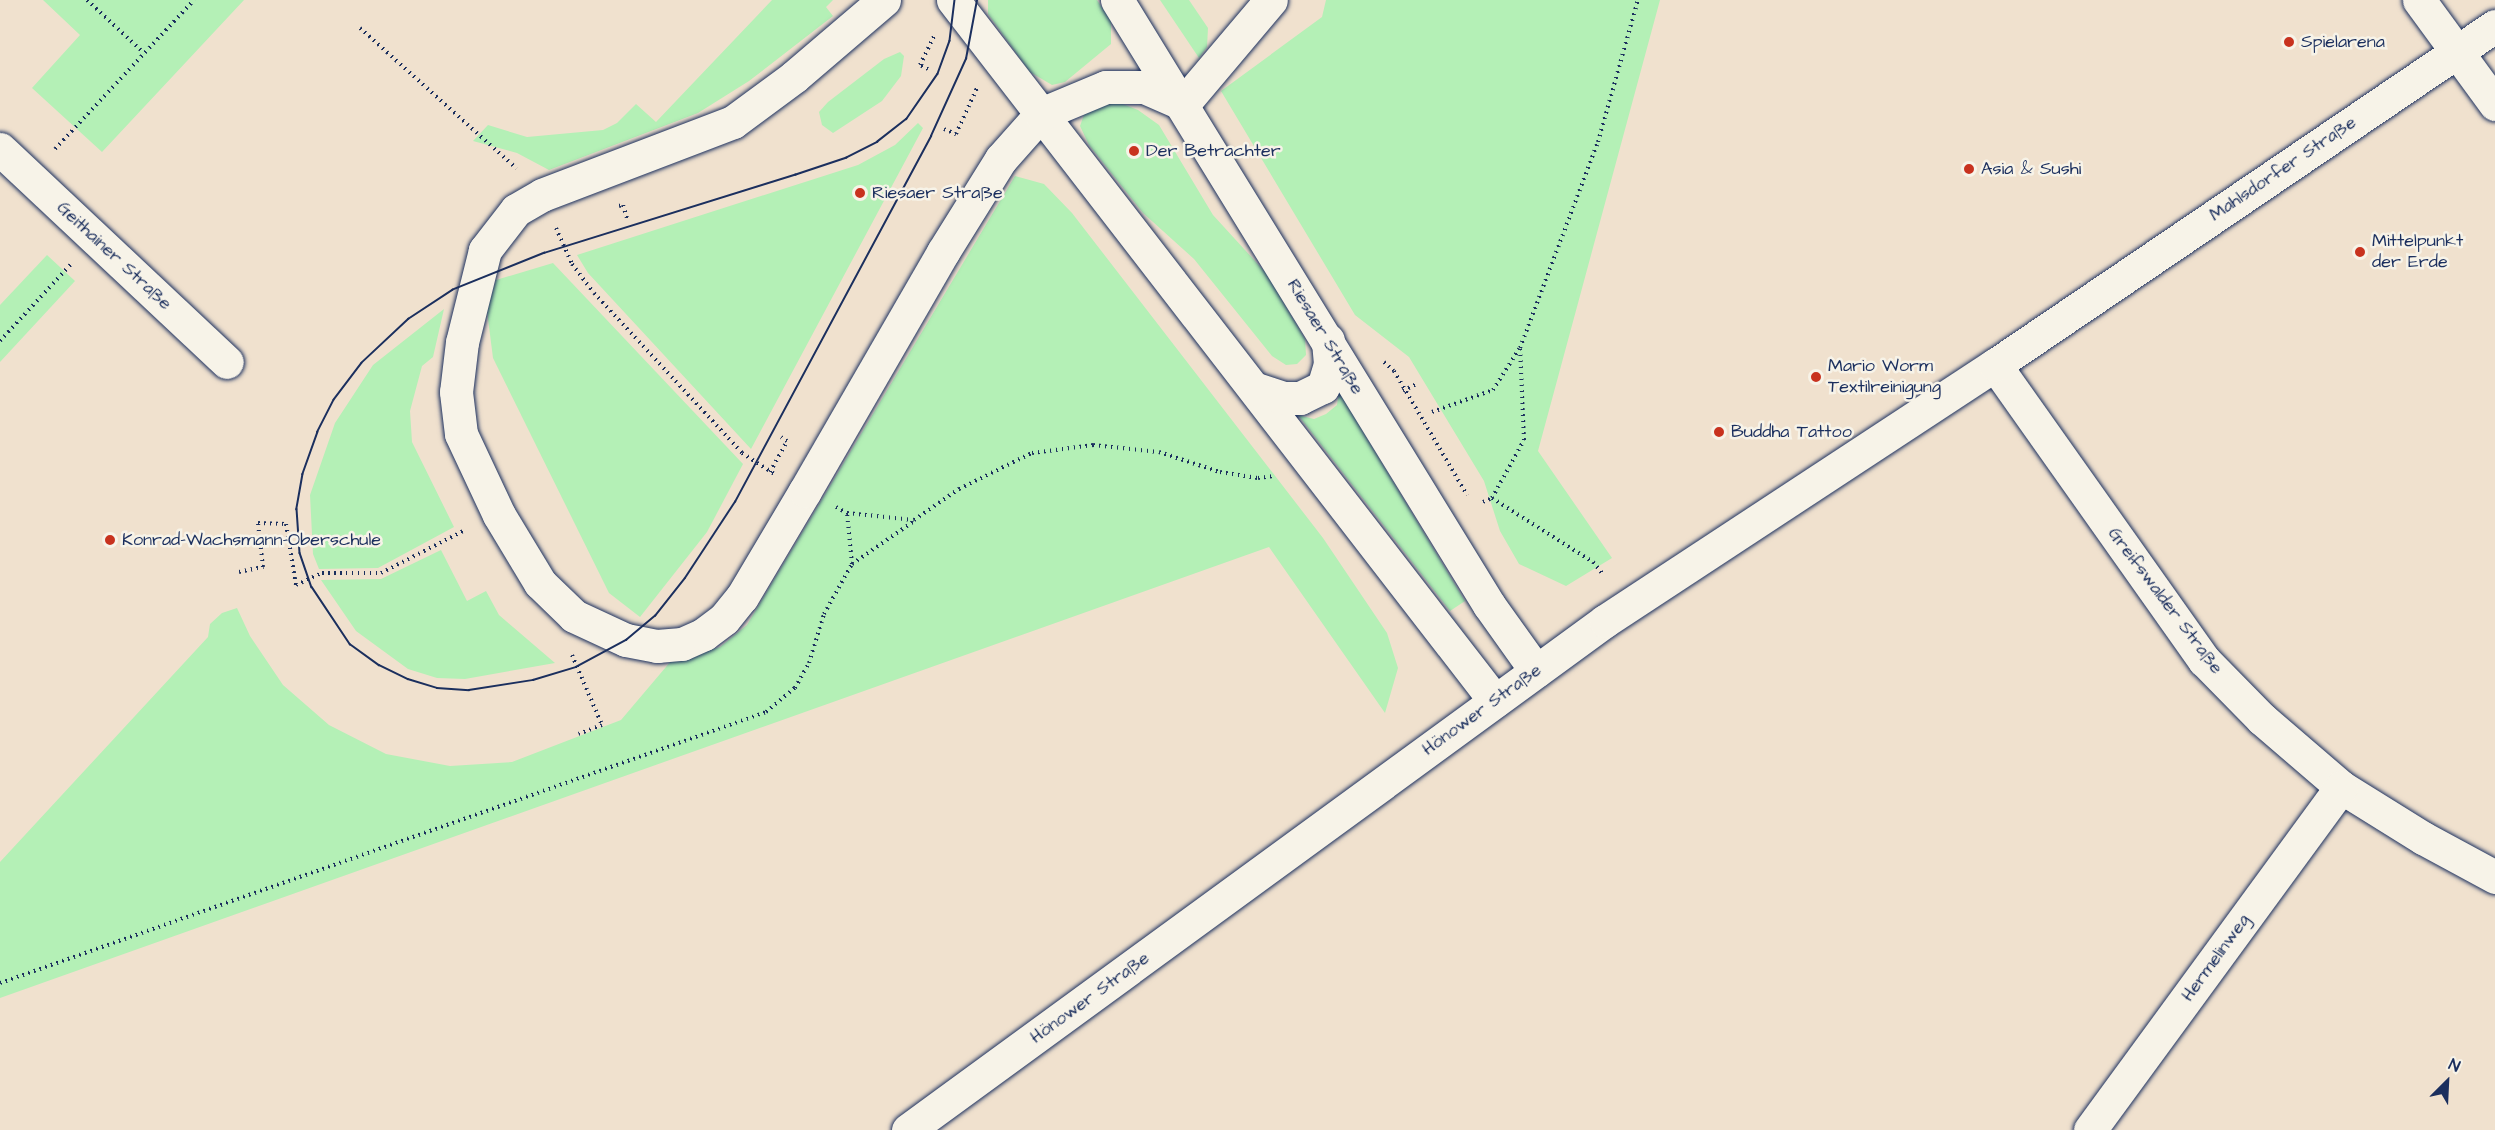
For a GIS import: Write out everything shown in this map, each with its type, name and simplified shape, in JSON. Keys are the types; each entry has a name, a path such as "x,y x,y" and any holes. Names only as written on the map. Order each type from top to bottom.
{"main road":[{"path":"884,0 794,77 733,122 542,195 516,210 497,229 485,250 462,342 456,392 461,434 498,513 540,583 574,616 594,627 648,645 682,644 704,634 724,619 742,597 943,252 1001,159 1041,114 1106,87 1143,87 1183,104 1271,0"},
{"path":"953,0 1136,241 1256,389 1495,701"},
{"name":"Riesaer Straße","path":"1118,0 1489,605 1536,671"},
{"path":"2419,0 2495,104"},
{"name":"Mahlsdorfer Straße","path":"2071,313 2495,26"},
{"name":"Geithainer Straße","path":"0,149 228,362"},
{"name":"Hönower Straße","path":"908,1130 1605,621 2071,313"},
{"path":"1256,389 1283,398 1300,398 1323,387 1330,364 1328,340"},
{"name":"Greifswalder Straße","path":"1995,365 2204,660 2262,719 2341,787 2423,838 2495,877"},
{"name":"Hermelinweg","path":"2090,1130 2341,787"}],"path":[{"path":"87,0 144,54"},
{"path":"55,149 194,0"},
{"path":"1432,412 1493,390 1520,348 1598,142 1638,0"},
{"path":"360,28 542,195 572,264 594,293 742,453 770,472 848,513 914,520"},
{"path":"928,69 920,65 938,28"},
{"path":"944,129 956,134 981,80"},
{"path":"0,341 95,238"},
{"path":"1483,502 1492,498 1524,440 1520,348"},
{"path":"770,472 787,441 781,437"},
{"path":"0,983 766,712 795,688 809,663 824,614 852,564 959,489 1032,453 1093,445 1159,452 1220,472 1258,478 1277,476"},
{"path":"1492,498 1593,562 1602,573"},
{"path":"239,572 263,567 258,523 286,524 296,585 322,573 381,573 498,513"},
{"path":"848,513 852,564"},
{"path":"574,616 572,657 602,725 579,734"}],"green space":[{"path":"43,0 244,0 102,152 32,88 80,35"},
{"path":"772,0 833,0 826,7 833,16 749,81 698,113 549,170 517,153 473,141 488,125 527,137 603,130 617,123 636,104 656,122"},
{"path":"988,0 1097,0 1111,21 1111,44 1065,82 1052,85 1030,72 988,14"},
{"path":"1160,0 1189,0 1208,28 1207,47 1199,58"},
{"path":"1326,0 1660,0 1538,451 1612,558 1566,586 1519,564 1500,531 1484,481 1409,357 1355,315 1221,91 1322,17"},
{"path":"900,52 904,56 901,76 882,101 833,133 822,125 819,112 828,102 884,59"},
{"path":"1115,101 1138,110 1159,125 1213,215 1266,273 1305,339 1306,355 1297,364 1286,365 1272,356 1194,259 1143,213 1089,145 1080,126 1085,112"},
{"path":"918,123 923,128 751,449 588,273 577,255 858,165 895,145"},
{"path":"1015,176 1044,184 1072,213 1323,538 1387,633 1398,668 1385,713 1269,547 0,998 0,862 208,637 210,624 222,613 237,608 250,636 283,685 329,725 386,754 450,766 512,762 621,720 671,661 720,647 747,625"},
{"path":"47,255 75,281 0,362 0,305"},
{"path":"553,263 743,464 707,532 640,617 609,593 493,358 487,311 496,280"},
{"path":"444,309 433,357 422,366 410,411 412,442 454,527 378,568 319,569 313,554 310,495 335,423 373,365"},
{"path":"1339,392 1465,601 1450,611 1298,415 1314,419 1326,414 1337,405"},
{"path":"441,550 467,601 486,591 499,615 555,663 465,679 437,678 408,669 356,631 321,580 381,579"}],"tram line":[{"path":"955,0 950,41 938,74 907,119 878,142 847,158 545,253 453,290 409,319 362,363 334,400 318,432 303,474 297,509 300,553 312,587 350,644 379,665 408,679 437,688 469,690 533,680 576,667 626,640 655,616 685,578 735,502 931,136 966,59 977,0"}],"place":[{"name":"Spielarena","path":"2289,42"},
{"name":"Der Betrachter","path":"1134,151"},
{"name":"Asia & Sushi","path":"1969,169"},
{"name":"Riesaer Straße","path":"860,193"},
{"name":"Mittelpunkt der Erde","path":"2360,252"},
{"name":"Mario Worm Textilreinigung","path":"1816,377"},
{"name":"Buddha Tattoo","path":"1719,432"},
{"name":"Konrad-Wachsmann-Oberschule","path":"110,540"}]}
